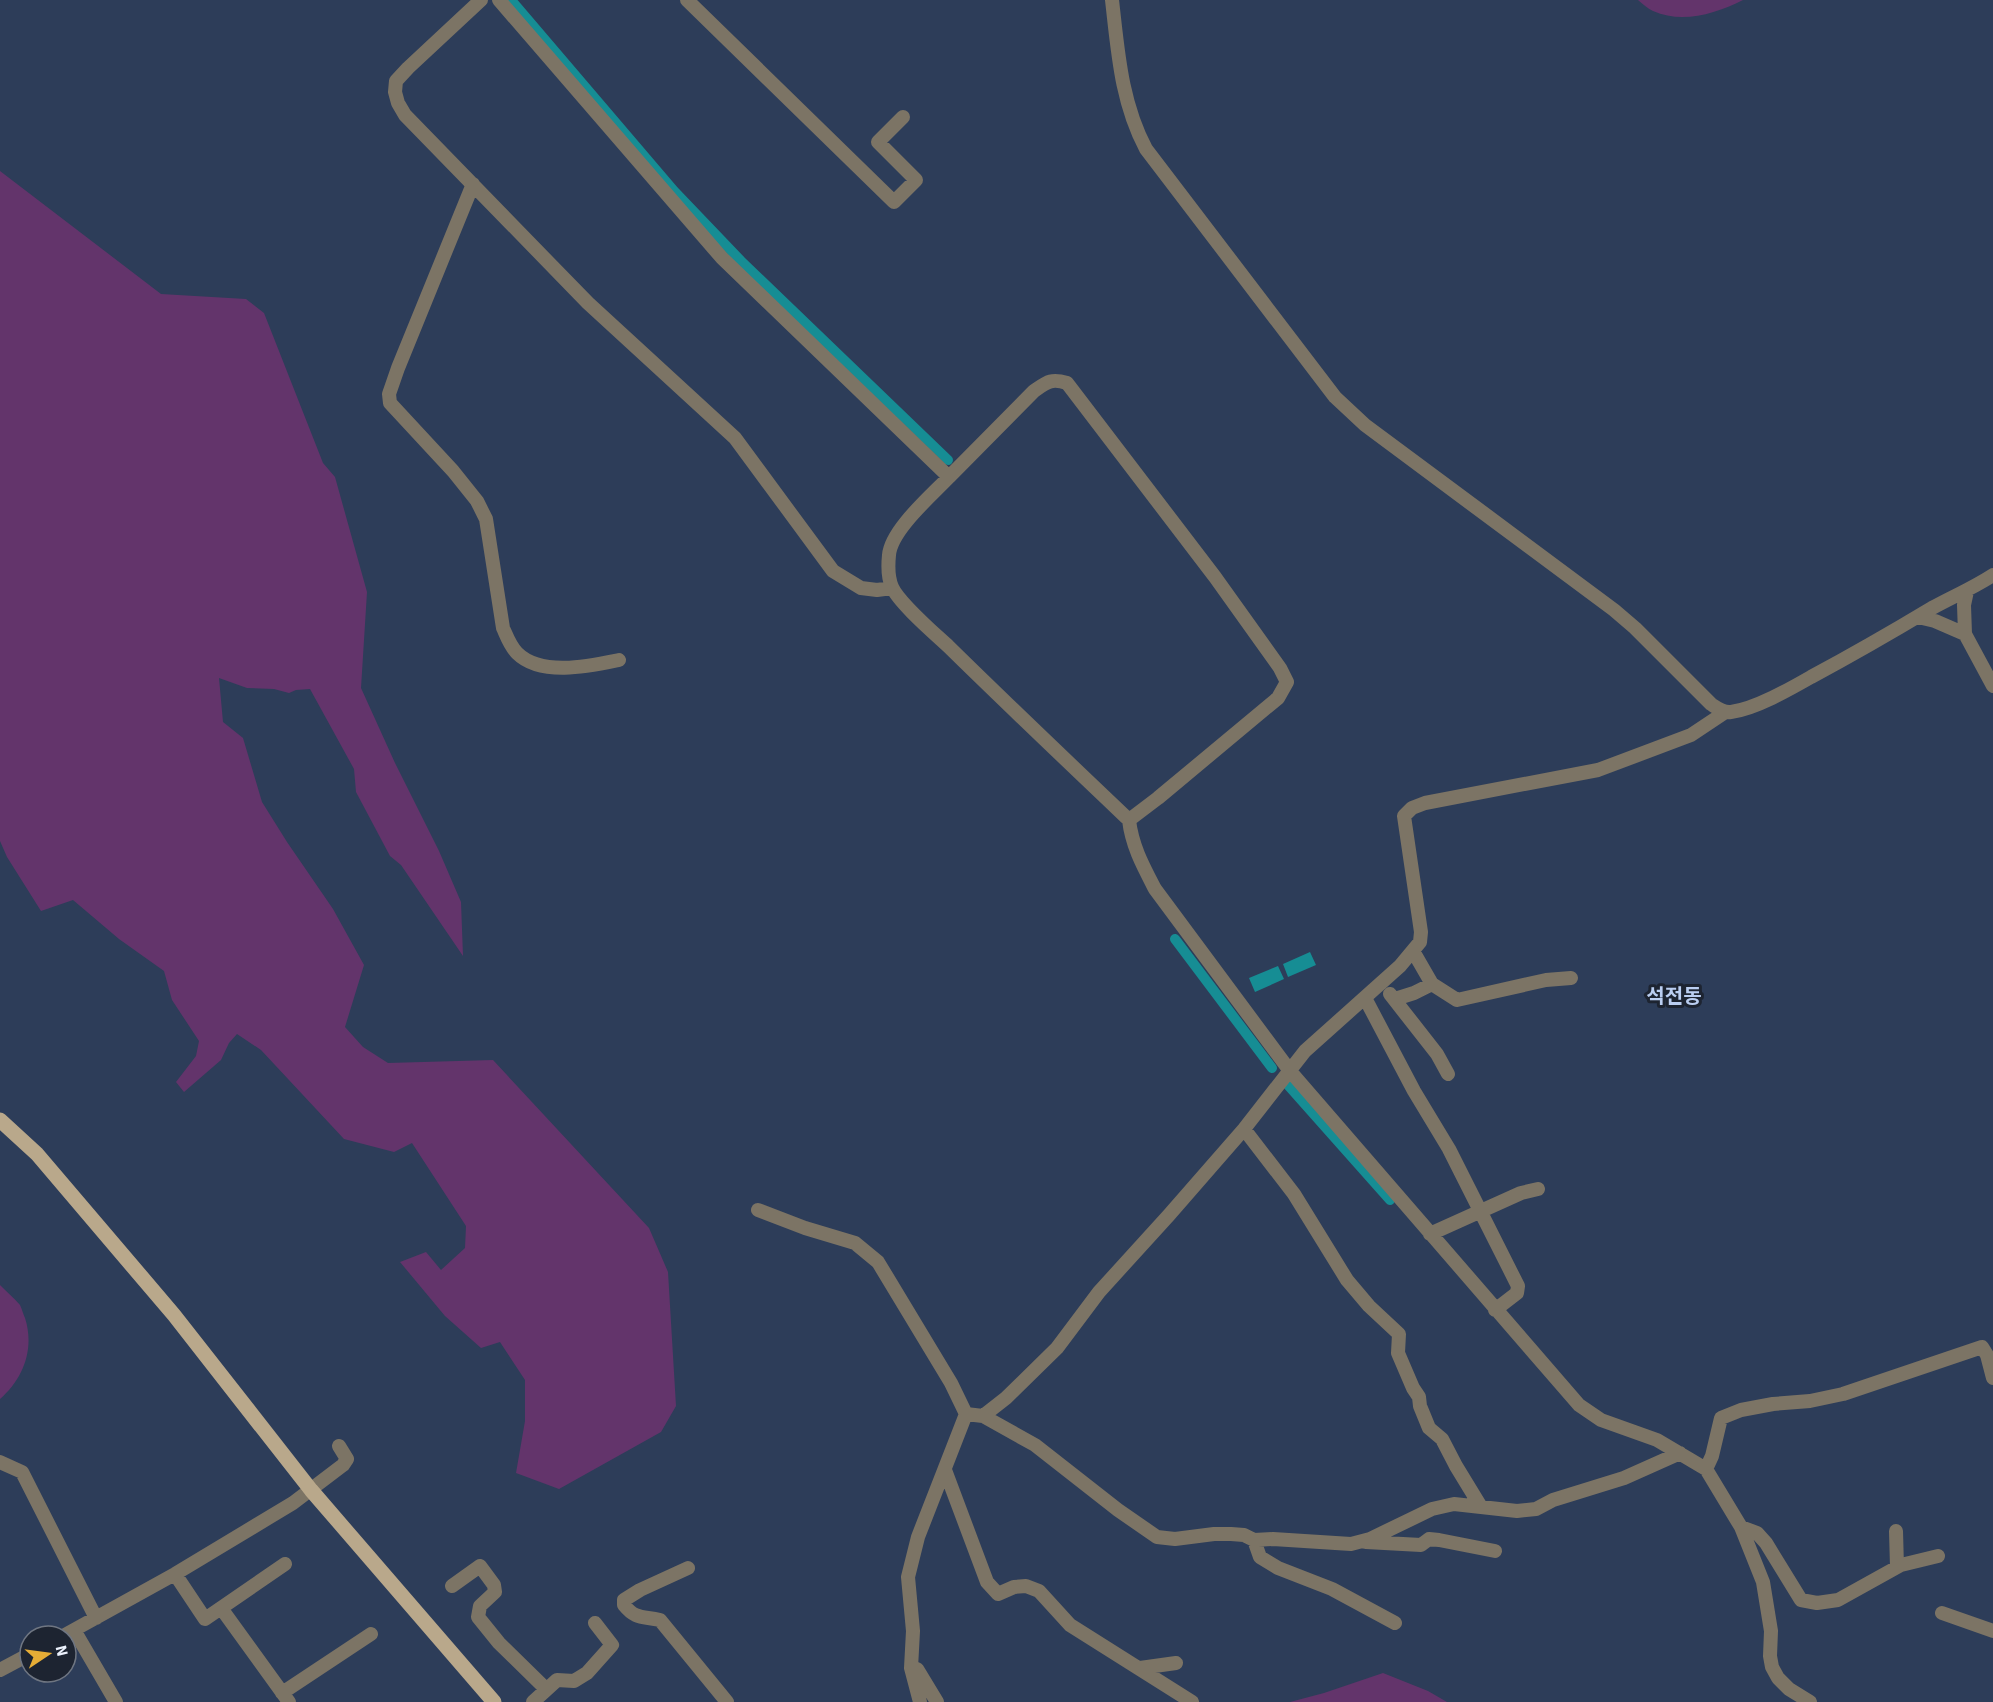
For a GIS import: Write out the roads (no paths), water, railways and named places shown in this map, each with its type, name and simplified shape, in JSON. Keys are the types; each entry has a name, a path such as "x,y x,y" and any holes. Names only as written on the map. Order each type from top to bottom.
{"main road":[{"path":"0,1120 37,1154 174,1315 311,1490 494,1702"}],"street":[{"path":"481,0 396,81 395,92 405,115 588,303 735,438 833,571 861,588 877,590 892,588"},
{"path":"500,0 722,258 949,477"},
{"path":"687,0 894,202 916,180 878,142 903,117"},
{"path":"1112,0 1127,105 1146,149 1335,397 1365,425 1614,610 1711,704 1724,713"},
{"path":"472,183 388,394 390,403 453,471 477,501 486,519 502,628 510,645 518,654 537,664 562,668 619,660"},
{"path":"1129,820 1278,698 1287,682 1280,668 1208,568 1067,383 1057,380 1049,381 1034,391 898,531 888,558 892,588 908,608 1129,820 1139,860 1155,889 1290,1071 1579,1405 1601,1420 1657,1440 1706,1469 1741,1527 1763,1582 1772,1631 1770,1656 1772,1667 1778,1678 1789,1689 1810,1702"},
{"path":"983,1416 1006,1398 1057,1348 1099,1292 1244,1129 1305,1052 1400,966 1420,942 1421,932 1404,816 1412,808 1425,803 1598,770 1691,735 1724,713 1746,709 1788,690 1993,575"},
{"path":"1967,591 1964,605 1965,634 1993,686"},
{"path":"1918,618 1935,621 1965,634"},
{"path":"1413,951 1432,984 1457,1000 1546,980 1571,978"},
{"path":"1381,983 1437,1054 1448,1074"},
{"path":"1395,999 1432,984"},
{"path":"1365,998 1414,1091 1449,1149 1518,1286 1517,1293 1495,1310"},
{"path":"1244,1129 1293,1194 1347,1280 1399,1334 1398,1353 1419,1397 1420,1406 1429,1428 1442,1439 1481,1507"},
{"path":"1430,1234 1521,1193 1538,1189"},
{"path":"758,1210 805,1228 855,1243 878,1262 951,1383 966,1414 918,1537 908,1577 914,1631 911,1668 920,1702"},
{"path":"1706,1469 1712,1456 1721,1418 1728,1414 1773,1404 1810,1401 1843,1394 1987,1344 1987,1355 1993,1378"},
{"path":"966,1414 983,1416 1035,1445 1118,1510 1157,1537 1175,1539 1231,1534 1244,1535 1254,1540 1351,1544 1388,1531 1432,1509 1454,1504 1517,1511 1536,1509 1553,1500 1624,1478 1680,1453"},
{"path":"78,1628 175,1574 293,1503 344,1466 347,1459 339,1446"},
{"path":"0,1462 22,1472 96,1618"},
{"path":"945,1470 987,1582 995,1592 998,1594 1014,1587 1026,1586 1039,1591 1070,1625 1192,1702"},
{"path":"1741,1527 1757,1533 1766,1543 1802,1600 1817,1603 1839,1600 1897,1567 1938,1556"},
{"path":"1896,1532 1897,1567"},
{"path":"1361,1541 1421,1545 1429,1539 1495,1551"},
{"path":"1254,1540 1260,1557 1278,1568 1332,1589 1395,1623"},
{"path":"175,1574 205,1619 285,1564"},
{"path":"452,1586 480,1566 494,1585 495,1592 480,1606 478,1617 499,1643 546,1689"},
{"path":"688,1568 640,1590 624,1600 624,1605 639,1618 660,1620 726,1702"},
{"path":"221,1608 286,1698 371,1634"},
{"path":"1942,1613 1993,1631"},
{"path":"533,1702 557,1680 574,1681 587,1673 612,1645 595,1623"},
{"path":"78,1647 116,1702"},
{"path":"912,1659 937,1702"},
{"path":"0,1670 18,1660"},
{"path":"1140,1668 1176,1662"}],"waterway":[{"path":"511,0 674,191 741,261 948,460"},
{"path":"1175,939 1272,1068"},
{"path":"1287,1084 1390,1200"}],"district":[{"name":"석전동","path":"1674,996"}]}
